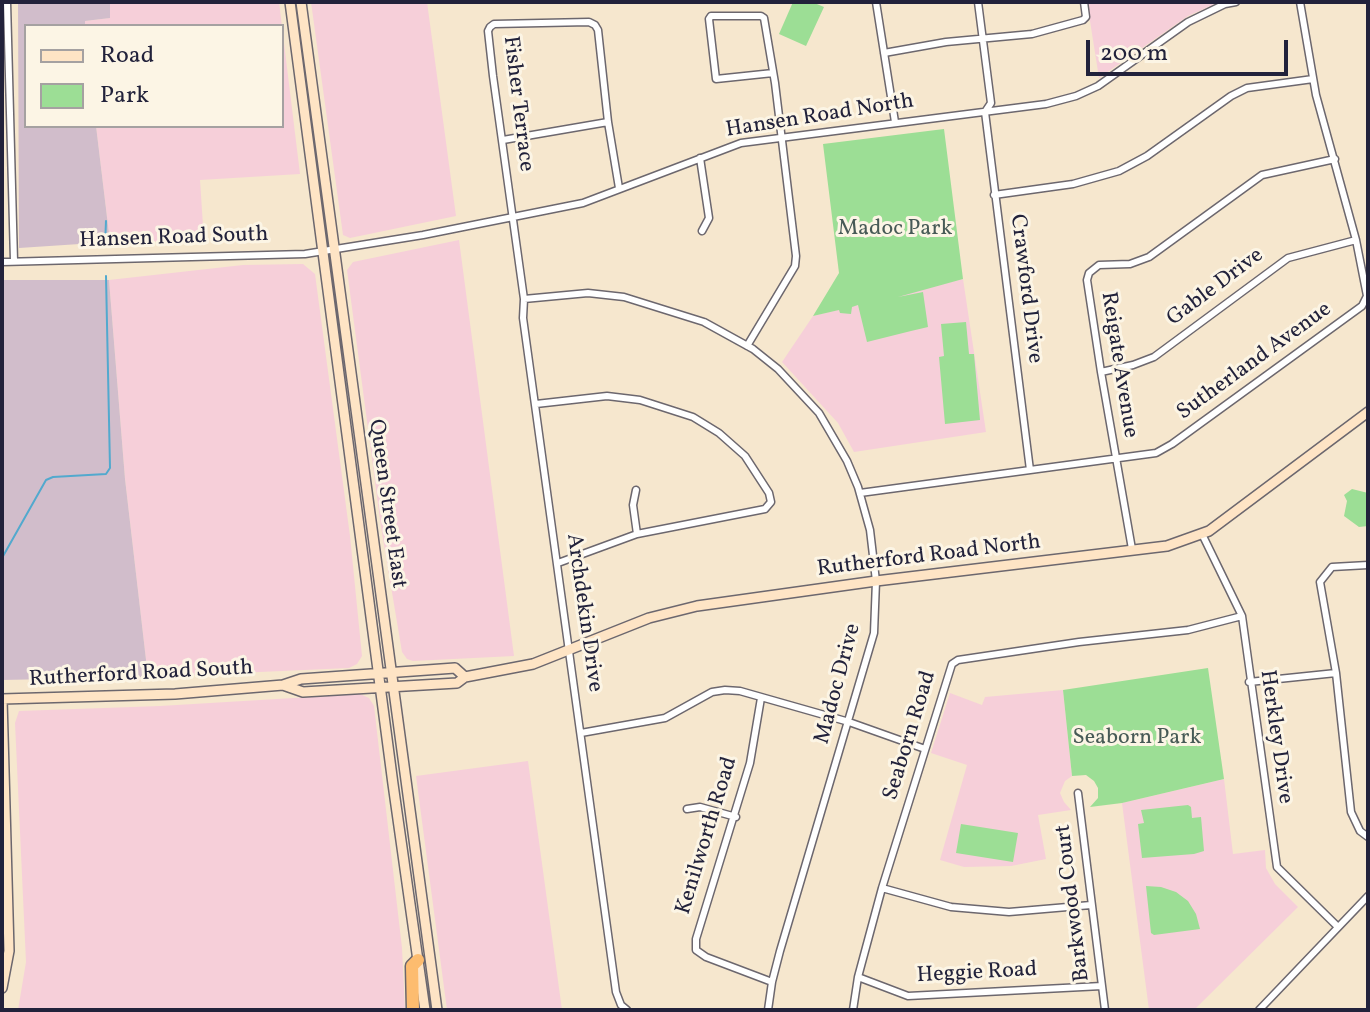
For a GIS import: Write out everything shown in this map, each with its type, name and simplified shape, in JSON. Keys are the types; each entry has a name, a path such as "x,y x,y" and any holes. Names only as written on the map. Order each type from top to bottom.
{"highway":[{"path":"413,1010 412,966 418,960"}],"main road":[{"name":"Queen Street East","path":"290,2 425,1010"},
{"name":"Queen Street East","path":"301,2 437,1010"},
{"name":"Rutherford Road North","path":"393,687 457,683 465,677 533,664 649,618 697,606 1167,546 1202,534 1368,412"},
{"name":"Rutherford Road South","path":"2,699 169,694 283,685 301,679 455,668 465,677"},
{"name":"Rutherford Road South","path":"283,685 303,692 393,687"},
{"path":"2,699 9,951 2,988"}],"street":[{"path":"7,2 14,261"},
{"path":"876,2 895,122"},
{"name":"Crawford Drive","path":"978,2 991,103 985,112 994,195 1030,470"},
{"path":"884,53 946,42 1032,34 1083,20 1086,17 1084,2"},
{"name":"Hansen Road North","path":"348,249 583,203 741,143 1046,104 1087,91 1188,22 1236,2"},
{"name":"Sutherland Avenue","path":"860,493 1156,453 1362,306 1367,296 1356,240 1313,79 1300,2"},
{"path":"747,346 795,266 796,256 773,73 764,18 711,16 716,79 773,73"},
{"name":"Fisher Terrace","path":"514,216 488,31 494,24 589,22 595,25 619,188"},
{"path":"994,195 1073,184 1119,171 1147,156 1247,88 1313,79"},
{"path":"503,140 608,122"},
{"path":"700,158 709,218 702,231"},
{"name":"Reigate Avenue","path":"1132,549 1087,280 1093,268 1140,262 1171,243 1262,175 1335,159"},
{"name":"Archdekin Drive","path":"514,216 524,299 523,318 616,992 621,1005 627,1010"},
{"name":"Gable Drive","path":"1101,372 1154,357 1288,258 1356,240"},
{"name":"Hansen Road South","path":"2,262 348,249"},
{"name":"Madoc Drive","path":"524,299 588,293 624,297 704,322 747,346 778,369 819,413 847,461 860,493 870,530 876,581 874,633 772,982 768,1010"},
{"path":"536,404 607,396 640,400 693,417 719,433 745,456 769,493 771,502 765,509 637,534 558,563"},
{"path":"636,490 633,505 637,534"},
{"name":"Herkley Drive","path":"1202,534 1242,616 1277,867 1338,927"},
{"path":"1368,565 1332,567 1320,582 1336,673 1351,812 1360,831 1368,837"},
{"name":"Seaborn Road","path":"853,1010 858,977 882,888 949,671 958,660 1188,630 1242,616"},
{"path":"1249,682 1336,673"},
{"path":"581,733 665,718 712,692 740,691 849,722 925,749"},
{"name":"Kenilworth Road","path":"761,698 750,763 736,817 696,939 696,950 706,957 772,982"},
{"name":"Barkwood Court","path":"1078,793 1105,1010"},
{"path":"687,809 700,807 736,817"},
{"path":"882,888 951,907 1009,912 1091,905"},
{"path":"1259,1010 1368,896"},
{"name":"Heggie Road","path":"858,977 908,996 1102,986"}],"shaded area":[{"path":"18,2 110,2 110,18 85,21 85,24 24,24 24,128 96,128 110,242 19,248"},
{"path":"110,2 279,2 282,24 85,24 85,21 109,18"},
{"path":"311,2 427,2 456,216 350,238 343,235"},
{"path":"1087,2 1219,2 1188,16 1099,78"},
{"path":"284,43 300,174 200,180 204,241 110,242 96,128 284,128"},
{"path":"459,240 514,656 413,661 402,652 381,527 347,270 353,262"},
{"path":"303,264 315,274 350,536 362,656 357,664 349,668 148,677 125,479 109,280 243,265"},
{"path":"963,279 986,432 854,452 838,423 782,362 813,316"},
{"path":"2,280 109,280 125,479 148,677 2,680"},
{"path":"1063,690 1072,776 1065,781 1060,793 1071,810 1038,815 1046,859 1011,866 964,867 940,860 967,765 931,753 950,693 982,705 985,697"},
{"path":"360,694 369,698 374,706 402,948 405,1010 18,1010 26,962 15,723 19,711"},
{"path":"528,761 562,1010 447,1010 416,776"},
{"path":"1224,779 1233,854 1265,850 1266,868 1275,884 1298,907 1194,1010 1149,1010 1122,803"}],"green space":[{"path":"793,2 812,2 824,7 806,46 779,34"},
{"name":"Madoc Park","path":"944,129 963,279 898,297 923,292 928,327 867,342 858,305 852,307 851,314 840,313 839,310 813,316 839,273 823,144"},
{"path":"966,322 969,354 974,354 980,420 945,424 939,357 944,356 941,324"},
{"path":"1352,489 1368,493 1368,526 1359,527 1344,516 1347,501 1344,495"},
{"name":"Seaborn Park","path":"1208,668 1224,779 1122,803 1090,807 1098,798 1098,788 1086,775 1072,776 1063,690"},
{"path":"1188,805 1192,818 1201,817 1204,851 1142,858 1138,824 1144,823 1141,810"},
{"path":"961,824 1018,833 1013,862 956,853"},
{"path":"1146,886 1176,892 1188,901 1200,929 1151,933"}],"waterway":[{"path":"105,246 106,221"},
{"path":"2,558 46,480 106,474 110,468 106,276"}]}
